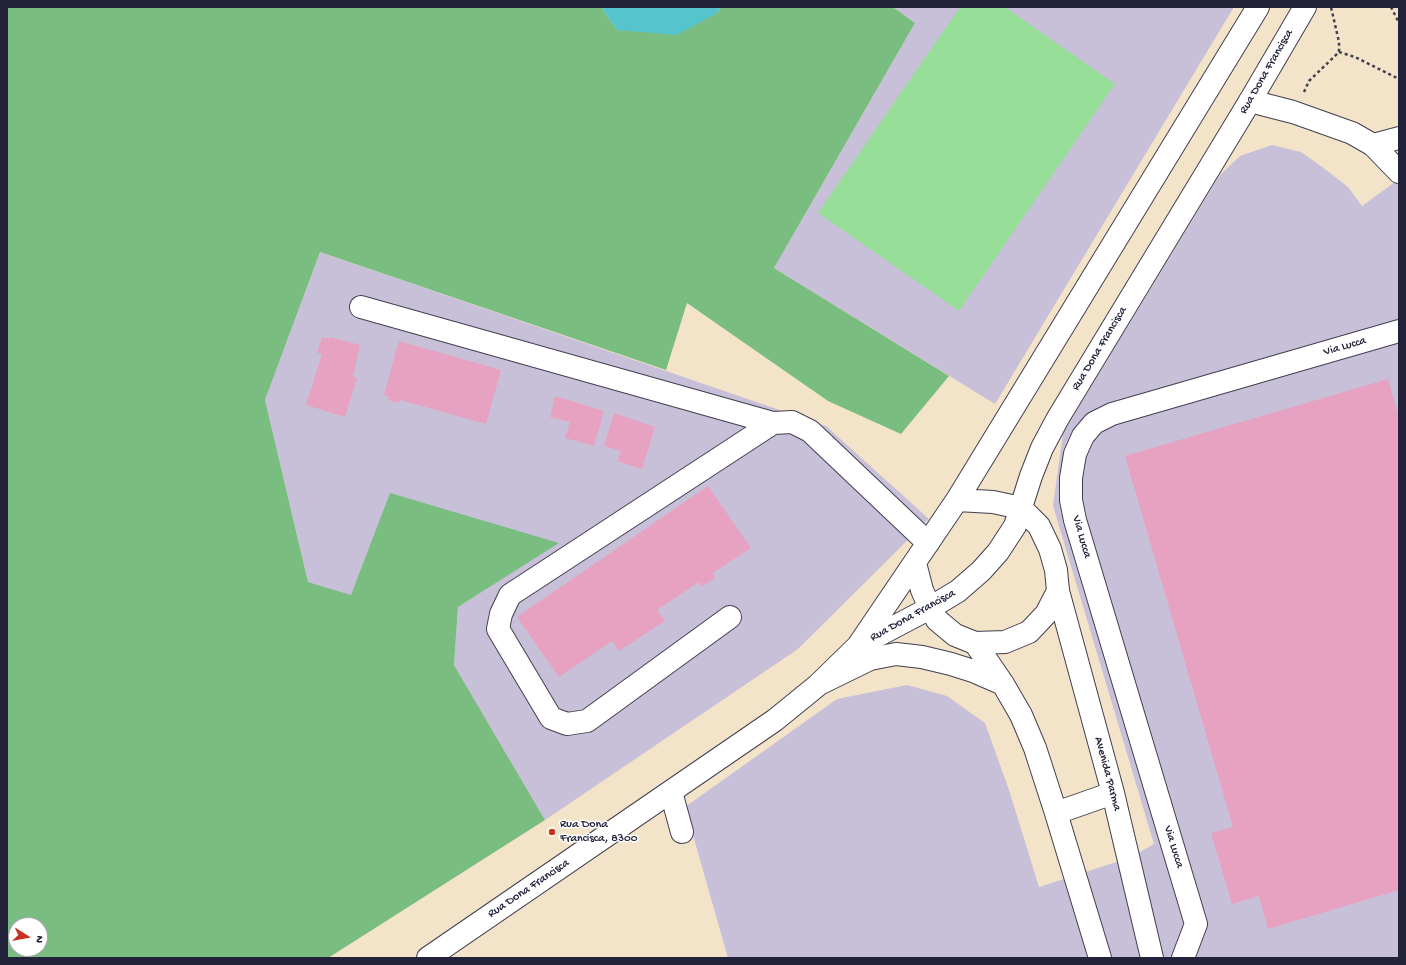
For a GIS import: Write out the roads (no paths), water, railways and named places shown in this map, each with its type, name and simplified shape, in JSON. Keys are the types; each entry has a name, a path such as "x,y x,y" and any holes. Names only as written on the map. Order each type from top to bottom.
{"main road":[{"name":"Rua Dona Francisca","path":"428,958 775,720 818,685 858,646 957,500 1258,7"},
{"name":"Rua Dona Francisca","path":"858,646 930,608 958,591 982,571 998,552 1015,526 1042,448 1058,418 1250,101 1305,7"},
{"path":"1250,101 1293,112 1352,133 1373,145 1399,172"},
{"path":"1373,145 1399,138"},
{"path":"361,307 773,423 792,422 810,431 928,543"},
{"name":"Via Lucca","path":"1183,958 1196,924 1075,520 1071,500 1071,478 1075,454 1083,436 1094,423 1112,414 1399,331"},
{"path":"730,617 587,721 567,724 551,718 498,629 501,614 510,595 773,423"},
{"path":"957,500 993,502 1021,508"},
{"name":"Avenida Parma","path":"1021,508 1039,526 1050,549 1056,570 1058,591 1113,793 1152,958"},
{"path":"915,563 922,590 937,620 955,635 975,643 1005,642 1029,632 1046,614 1058,591"},
{"path":"975,643 1003,684 1021,715 1035,748 1100,958"},
{"path":"818,685 870,659 896,654 922,657 951,664 973,671 1003,684"},
{"path":"671,792 682,832"},
{"path":"1056,813 1113,793"}],"water":[{"path":"601,7 721,7 717,13 677,35 617,30"}],"place":[{"name":"Rua Dona Francisca, 8300","path":"552,832"}]}
